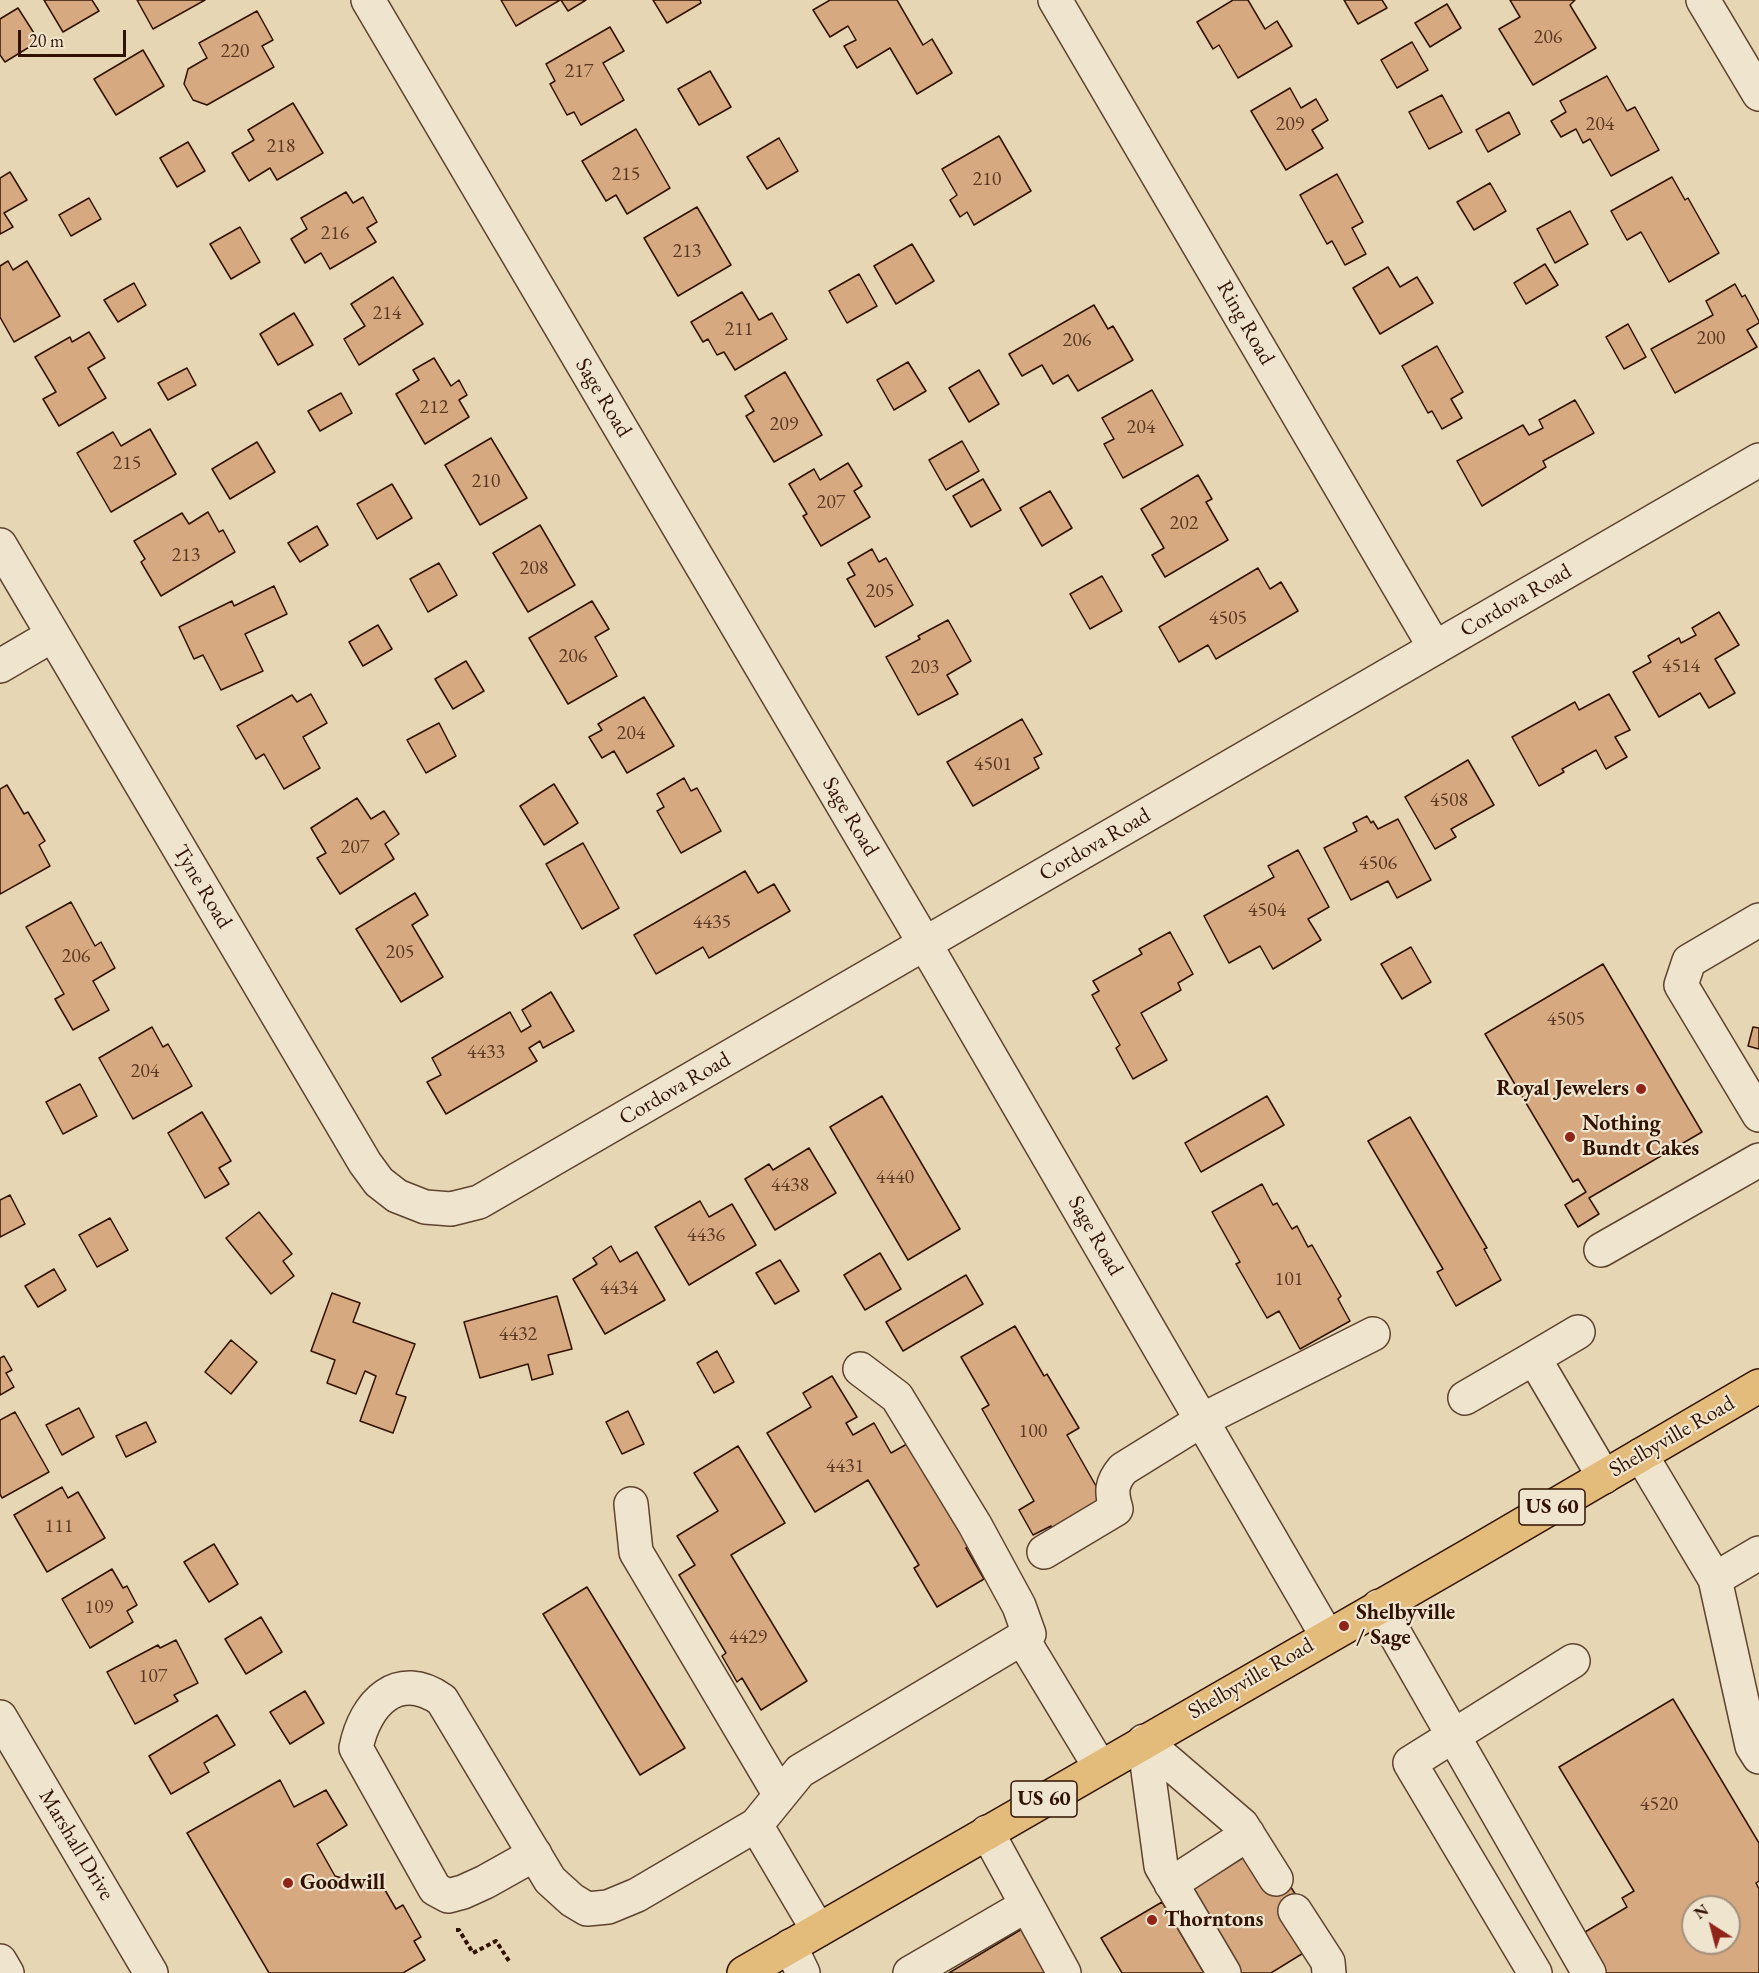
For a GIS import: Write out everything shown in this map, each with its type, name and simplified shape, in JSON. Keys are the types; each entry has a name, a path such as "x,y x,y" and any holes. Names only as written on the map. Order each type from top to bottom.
{"main road":[{"name":"Shelbyville Road","path":"744,1973 796,1960 818,1930 1759,1386"}],"street":[{"name":"Sage Road","path":"368,0 925,944 1327,1636"},
{"name":"Ring Road","path":"1054,0 1435,648"},
{"path":"1703,0 1759,94"},
{"name":"Cordova Road","path":"425,1207 451,1209 480,1202 1759,460"},
{"name":"Tyne Road","path":"0,545 365,1163 379,1182 397,1196 425,1207"},
{"path":"0,666 53,635"},
{"path":"1759,920 1689,961 1681,985 1759,1115"},
{"path":"1601,1250 1759,1160"},
{"path":"1466,1398 1578,1332"},
{"path":"1044,1552 1116,1509 1111,1492 1114,1479 1123,1469 1202,1420 1373,1334"},
{"path":"1534,1358 1604,1477"},
{"path":"535,1854 463,1892 448,1896 435,1889 356,1748 368,1715 376,1703 392,1691 412,1686 429,1691 442,1700 535,1854 550,1880 572,1900 587,1909 608,1907 637,1895 756,1825 800,1771 1029,1634 1019,1606 975,1525 897,1397 860,1369"},
{"path":"1641,1455 1715,1579 1752,1746 1759,1757"},
{"path":"631,1504 636,1552 780,1795"},
{"path":"1715,1579 1759,1553"},
{"path":"1379,1606 1589,1973"},
{"path":"1022,1638 1100,1767"},
{"path":"1535,1973 1410,1763 1573,1661"},
{"name":"Marshall Drive","path":"0,1717 145,1971"},
{"path":"1144,1741 1242,1825 1276,1879"},
{"path":"1144,1741 1161,1866 1224,1973"},
{"path":"756,1825 818,1930"},
{"path":"987,1832 1064,1973"},
{"path":"1171,1884 1248,1834"},
{"path":"910,1973 1027,1905"},
{"path":"1295,1911 1328,1962 1329,1973"},
{"path":"0,1961 7,1973"}],"building":[{"path":"44,0 92,0 99,11 63,32"},
{"path":"137,0 205,0 153,29"},
{"path":"501,0 560,0 516,26"},
{"path":"561,0 586,0 568,11"},
{"path":"653,0 700,0 701,3 667,23"},
{"path":"830,0 897,0 923,45 932,39 952,73 917,94 890,48 857,68 844,46 856,40 848,26 830,37 813,10"},
{"path":"1233,0 1248,0 1265,29 1277,21 1292,46 1238,78 1219,45 1213,49 1197,22"},
{"path":"1344,0 1382,0 1387,8 1358,24"},
{"path":"1510,0 1575,0 1570,5 1596,48 1533,85 1499,29 1520,17"},
{"path":"1447,4 1461,28 1430,47 1415,23"},
{"path":"18,8 39,41 5,62 0,55 0,19"},
{"path":"257,11 273,40 262,46 274,67 207,105 193,100 184,84 188,69 207,58 199,43"},
{"path":"610,27 624,51 603,63 624,100 581,125 574,112 567,115 550,84 555,81 546,64"},
{"path":"1412,42 1428,70 1397,88 1381,60"},
{"path":"143,50 164,86 116,115 94,79"},
{"path":"710,71 731,107 699,125 678,89"},
{"path":"1607,76 1627,111 1635,107 1659,150 1611,176 1590,139 1583,143 1576,129 1561,137 1551,121 1566,112 1560,101"},
{"path":"1290,88 1301,108 1316,99 1328,120 1312,130 1323,148 1286,170 1251,111"},
{"path":"1442,95 1462,132 1429,149 1409,112"},
{"path":"293,103 323,153 277,180 270,168 249,181 232,153 254,140 248,130"},
{"path":"1509,112 1520,134 1488,152 1476,130"},
{"path":"636,129 670,188 627,214 616,195 606,201 582,161"},
{"path":"999,136 1031,191 974,225 967,212 960,217 950,200 957,195 942,169"},
{"path":"779,138 798,171 767,189 747,157"},
{"path":"188,142 205,171 177,187 160,158"},
{"path":"10,172 27,200 4,213 13,227 0,234 0,178"},
{"path":"1337,174 1363,222 1352,228 1366,254 1345,265 1332,241 1327,244 1300,195"},
{"path":"1672,177 1685,200 1688,198 1719,253 1669,282 1641,232 1627,240 1611,211"},
{"path":"1490,183 1506,211 1474,230 1457,202"},
{"path":"346,192 353,203 363,197 377,222 367,228 376,242 330,269 321,253 305,263 291,239 307,229 301,218"},
{"path":"89,198 101,219 71,236 59,215"},
{"path":"697,207 731,265 678,296 644,238"},
{"path":"1570,211 1588,244 1555,263 1537,229"},
{"path":"240,227 260,262 231,279 210,244"},
{"path":"912,244 934,281 896,304 874,266"},
{"path":"8,261 13,270 27,261 60,316 14,342 0,317 0,266"},
{"path":"1545,264 1558,285 1526,304 1514,283"},
{"path":"1388,267 1400,287 1417,277 1433,303 1380,334 1353,288"},
{"path":"859,274 877,306 847,323 829,291"},
{"path":"393,277 423,324 359,365 344,339 365,326 351,304"},
{"path":"134,283 146,305 118,322 104,300"},
{"path":"1735,284 1742,297 1745,295 1759,321 1747,330 1757,347 1675,393 1651,349 1713,315 1706,301"},
{"path":"742,292 759,320 772,313 787,339 735,370 724,352 717,355 708,339 703,342 691,322"},
{"path":"1094,305 1108,329 1113,326 1133,360 1078,391 1068,375 1053,384 1042,365 1022,376 1009,354"},
{"path":"294,313 313,345 278,365 260,334"},
{"path":"1628,324 1646,357 1624,369 1606,337"},
{"path":"89,332 105,358 88,368 106,398 59,426 43,399 56,392 35,357 70,337 72,342"},
{"path":"1437,346 1463,392 1451,399 1462,418 1442,429 1432,411 1428,413 1402,366"},
{"path":"434,358 451,386 459,380 467,395 459,400 469,417 425,444 396,394 419,380 413,370"},
{"path":"908,362 926,391 894,410 877,380"},
{"path":"187,368 196,385 168,400 158,383"},
{"path":"979,370 999,404 969,422 949,388"},
{"path":"785,372 822,435 774,462 746,416 754,411 745,396"},
{"path":"1152,390 1183,445 1123,478 1104,444 1114,439 1102,418"},
{"path":"341,393 352,413 320,431 308,411"},
{"path":"1575,400 1594,433 1543,461 1546,467 1482,506 1457,461 1523,425 1529,435 1543,428 1539,420"},
{"path":"150,429 176,474 111,512 77,453 113,432 121,446"},
{"path":"491,438 527,498 480,525 445,465"},
{"path":"962,441 979,471 946,490 929,460"},
{"path":"257,442 275,472 230,499 212,469"},
{"path":"848,463 862,486 854,491 870,517 821,546 803,516 807,514 789,484 814,469 820,480"},
{"path":"1198,475 1212,499 1206,502 1228,540 1165,577 1152,555 1164,548 1141,509"},
{"path":"983,479 1001,510 971,527 953,496"},
{"path":"392,484 412,518 377,539 357,504"},
{"path":"1050,491 1072,528 1042,546 1020,508"},
{"path":"208,512 219,532 223,530 235,552 161,596 141,562 145,559 134,541 182,513 189,524"},
{"path":"540,525 575,585 528,612 493,553"},
{"path":"317,526 328,545 300,562 288,543"},
{"path":"872,549 879,562 886,558 913,605 875,627 847,579 855,575 848,563"},
{"path":"439,563 457,595 428,612 410,579"},
{"path":"1258,568 1270,589 1281,582 1298,611 1216,659 1208,645 1179,662 1159,627"},
{"path":"1102,576 1122,611 1090,629 1070,594"},
{"path":"274,586 287,614 245,634 263,671 221,690 203,655 194,659 179,627 232,601 234,606"},
{"path":"592,601 609,629 595,637 617,676 568,704 529,638"},
{"path":"1719,612 1739,645 1715,659 1735,693 1709,708 1700,693 1659,717 1633,672 1651,662 1648,656 1679,638 1681,643 1696,635 1692,628"},
{"path":"948,620 971,661 947,675 958,694 918,715 886,657 920,639 918,636"},
{"path":"378,625 392,649 363,666 349,642"},
{"path":"466,661 484,691 453,709 435,679"},
{"path":"311,694 327,723 303,737 320,768 284,789 264,754 256,759 237,726 292,695 297,702"},
{"path":"1609,694 1630,730 1615,737 1627,757 1606,769 1596,750 1562,769 1564,772 1539,786 1512,737 1575,702 1579,710"},
{"path":"644,697 674,746 627,773 614,751 602,758 589,737 602,730 598,724"},
{"path":"1022,719 1042,754 1034,758 1039,768 973,806 947,762"},
{"path":"439,723 456,756 426,773 407,740"},
{"path":"1468,760 1494,805 1451,829 1456,837 1435,849 1405,797"},
{"path":"684,778 691,791 697,788 721,831 681,853 657,811 664,807 657,794"},
{"path":"554,784 578,823 544,845 520,806"},
{"path":"7,785 24,814 28,812 45,841 39,845 50,866 0,894 0,789"},
{"path":"357,798 371,819 384,811 399,834 385,844 394,859 340,894 317,858 326,853 311,828"},
{"path":"1367,816 1378,829 1398,819 1431,880 1397,898 1388,881 1351,900 1324,848 1357,831 1353,823"},
{"path":"583,843 619,908 582,929 546,864"},
{"path":"1298,850 1329,907 1308,919 1321,940 1273,969 1260,946 1229,963 1204,916 1274,877 1268,866"},
{"path":"745,871 758,893 774,884 790,911 709,958 703,947 656,974 634,935"},
{"path":"415,893 428,915 412,925 443,977 401,1002 356,929"},
{"path":"71,902 95,946 101,942 115,968 93,981 109,1010 73,1030 55,999 64,994 26,927"},
{"path":"1170,932 1193,974 1178,983 1181,990 1141,1013 1167,1060 1133,1079 1116,1048 1120,1045 1092,995 1099,991 1093,981 1142,954 1139,949"},
{"path":"1411,947 1431,982 1402,999 1381,964"},
{"path":"1603,964 1702,1132 1589,1198 1599,1214 1578,1227 1565,1205 1586,1192 1578,1179 1573,1182 1485,1034"},
{"path":"551,992 574,1031 543,1048 540,1041 529,1048 537,1061 446,1114 427,1082 441,1075 432,1058 510,1012 521,1032 531,1026 522,1010"},
{"path":"152,1027 163,1047 168,1044 192,1086 133,1119 99,1058"},
{"path":"1753,1027 1759,1028 1759,1049 1748,1046"},
{"path":"80,1084 97,1116 63,1134 46,1102"},
{"path":"882,1096 960,1229 908,1260 830,1127"},
{"path":"1267,1096 1284,1125 1201,1172 1185,1143"},
{"path":"202,1112 231,1161 219,1168 229,1184 205,1198 168,1133"},
{"path":"1410,1117 1487,1248 1484,1249 1501,1280 1456,1306 1437,1272 1443,1269 1368,1141"},
{"path":"809,1148 836,1193 775,1230 745,1179 769,1164 773,1170"},
{"path":"1262,1184 1273,1205 1277,1203 1292,1229 1297,1226 1308,1247 1312,1245 1341,1296 1338,1299 1350,1321 1300,1349 1279,1311 1267,1318 1236,1264 1240,1262 1212,1212"},
{"path":"10,1195 25,1224 0,1237 0,1200"},
{"path":"700,1201 709,1217 732,1204 756,1245 689,1285 655,1227"},
{"path":"259,1212 292,1254 283,1261 294,1276 271,1294 226,1238"},
{"path":"110,1218 128,1250 97,1267 79,1235"},
{"path":"611,1246 620,1262 637,1252 665,1300 605,1334 573,1279 597,1264 593,1258"},
{"path":"880,1253 901,1289 865,1310 844,1275"},
{"path":"780,1260 799,1291 775,1304 756,1273"},
{"path":"54,1269 66,1290 38,1307 25,1286"},
{"path":"966,1275 983,1304 903,1351 886,1322"},
{"path":"332,1293 360,1303 353,1322 415,1344 396,1394 406,1397 393,1433 360,1421 376,1376 365,1371 356,1394 327,1383 335,1360 311,1351"},
{"path":"557,1296 572,1349 548,1355 553,1374 532,1380 528,1364 480,1378 464,1322"},
{"path":"1015,1326 1044,1376 1047,1374 1079,1428 1067,1435 1104,1500 1053,1529 1051,1526 1033,1535 1019,1510 1034,1501 982,1409 989,1405 961,1357"},
{"path":"231,1340 257,1362 231,1394 205,1372"},
{"path":"717,1351 734,1382 714,1393 697,1363"},
{"path":"4,1356 12,1370 6,1373 14,1387 0,1395 0,1358"},
{"path":"832,1376 857,1417 846,1423 853,1435 874,1423 891,1453 907,1444 954,1523 957,1522 971,1545 966,1548 984,1579 937,1607 914,1568 919,1565 868,1480 815,1512 767,1433 811,1407 803,1393"},
{"path":"79,1408 94,1437 62,1455 46,1425"},
{"path":"628,1411 644,1444 622,1454 606,1422"},
{"path":"15,1412 49,1472 2,1498 0,1494 0,1420"},
{"path":"146,1422 156,1442 126,1457 116,1436"},
{"path":"738,1446 785,1523 731,1555 807,1681 761,1710 742,1678 737,1682 722,1656 726,1653 679,1575 695,1565 677,1536 718,1511 694,1473"},
{"path":"62,1487 68,1498 78,1492 105,1538 47,1572 14,1515"},
{"path":"214,1544 238,1584 209,1602 184,1562"},
{"path":"112,1569 123,1588 127,1586 137,1605 127,1611 133,1622 90,1648 62,1599"},
{"path":"587,1587 685,1748 640,1775 543,1614"},
{"path":"261,1617 282,1652 246,1674 225,1639"},
{"path":"176,1640 198,1683 174,1695 178,1701 135,1724 107,1672 158,1645 160,1648"},
{"path":"305,1691 324,1723 290,1744 270,1712"},
{"path":"1673,1699 1759,1843 1759,1881 1756,1883 1759,1889 1759,1973 1603,1973 1580,1935 1627,1907 1622,1898 1634,1891 1559,1767"},
{"path":"217,1715 235,1745 204,1763 209,1772 171,1794 149,1756"},
{"name":"Goodwill","path":"280,1780 294,1807 326,1790 347,1825 317,1844 335,1876 385,1890 396,1909 403,1905 421,1937 414,1941 425,1960 403,1973 269,1973 187,1833"},
{"path":"1249,1854 1283,1875 1303,1906 1305,1952 1271,1973 1238,1973 1188,1892"},
{"name":"Thorntons","path":"1162,1902 1204,1973 1122,1973 1101,1938"},
{"path":"1022,1929 1048,1973 949,1973"}],"place":[{"name":"Royal Jewelers","path":"1641,1089"},
{"name":"Nothing Bundt Cakes","path":"1570,1137"},
{"name":"Shelbyville / Sage","path":"1344,1626"},
{"name":"Goodwill","path":"288,1883"},
{"name":"Thorntons","path":"1152,1920"}]}
